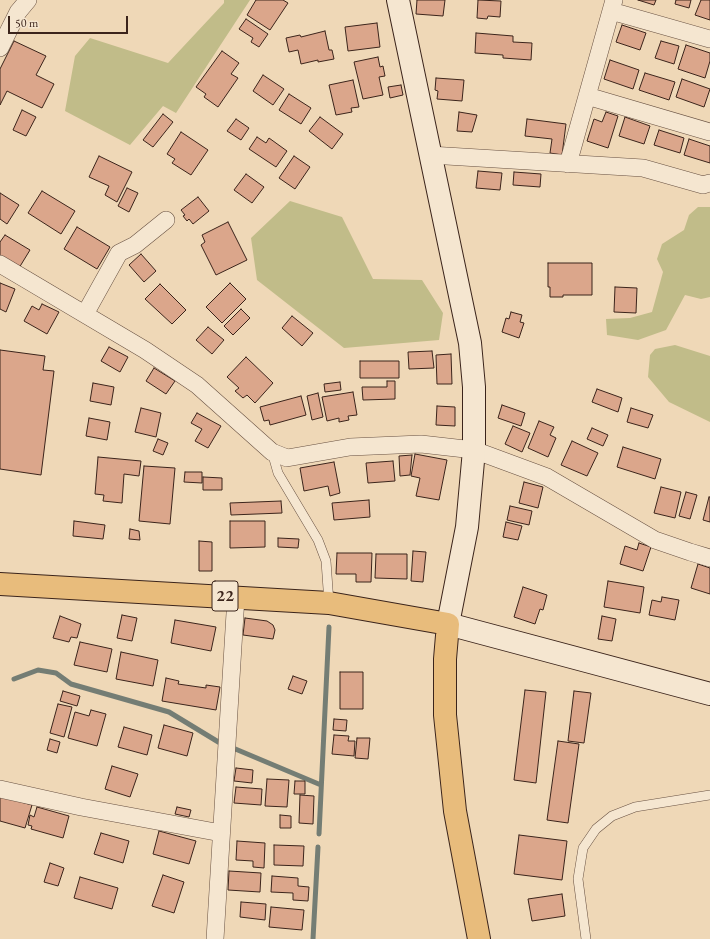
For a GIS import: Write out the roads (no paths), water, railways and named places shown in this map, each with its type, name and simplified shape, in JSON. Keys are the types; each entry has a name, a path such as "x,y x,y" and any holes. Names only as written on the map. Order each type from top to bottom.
{"main road":[{"name":"22","path":"0,584 329,603 448,624"},
{"path":"448,624 445,659 445,715 455,811 479,939"}],"street":[{"path":"0,48 18,12 28,0"},
{"path":"398,0 470,343 474,387 474,450 467,527 448,624 710,694"},
{"path":"568,164 612,6 710,39"},
{"path":"587,96 710,132"},
{"path":"430,155 643,168 702,185 710,183"},
{"path":"85,314 120,253 136,245 166,220"},
{"path":"0,264 145,350 197,385 272,452 287,458 350,447 421,444 474,450 547,477 655,540 710,558"},
{"path":"215,939 236,597"},
{"path":"0,789 81,807 221,833"}],"lane":[{"path":"272,452 278,473 318,540 326,561 329,603"},
{"path":"586,939 578,879 583,848 596,829 612,816 636,807 710,795"},
{"path":"475,915 487,939"}],"waterway":[{"path":"319,834 329,627"},
{"path":"14,679 38,670 56,673 71,684 169,712 220,743"},
{"path":"233,748 321,785"},
{"path":"313,939 318,847"}]}
